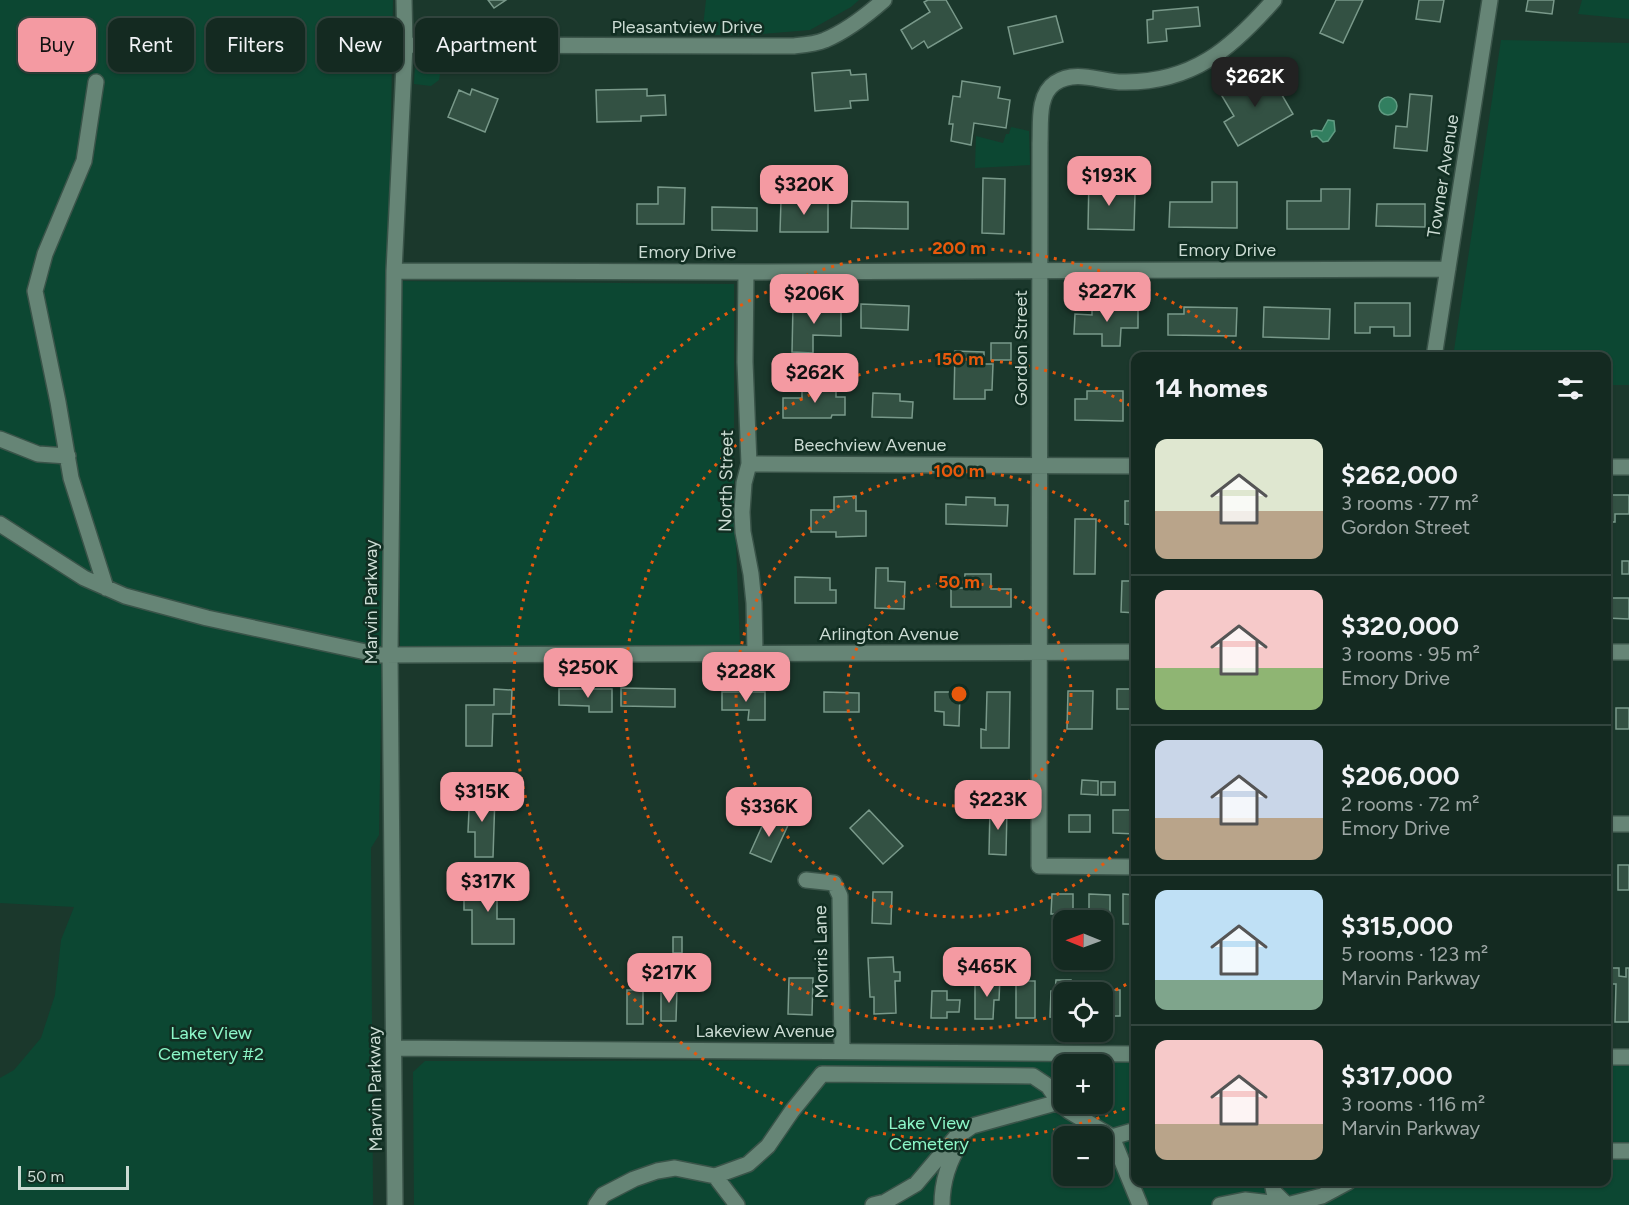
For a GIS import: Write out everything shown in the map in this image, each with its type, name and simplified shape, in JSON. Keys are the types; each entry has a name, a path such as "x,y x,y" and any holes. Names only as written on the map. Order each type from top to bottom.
{"street":[{"name":"Marvin Parkway","path":"395,1205 390,654 394,271 405,45 404,0"},
{"name":"Pleasantview Drive","path":"405,45 793,46 823,41 868,14 884,0"},
{"name":"Gordon Street","path":"1131,867 1039,866 1043,99 1048,90 1057,82 1076,77 1137,82 1167,78 1186,71 1217,56 1245,33 1274,0"},
{"name":"Towner Avenue","path":"1435,352 1490,0"},
{"path":"96,82 84,161 45,254 34,291 71,478 106,588"},
{"name":"Emory Drive","path":"394,271 1448,269"},
{"name":"North Street","path":"746,272 749,464 743,492 743,532 752,574 755,653"},
{"path":"0,439 38,454 68,456"},
{"name":"Beechview Avenue","path":"749,464 1131,466"},
{"path":"1611,467 1629,467"},
{"name":"Arlington Avenue","path":"0,524 84,578 125,596 207,618 380,655 1131,652"},
{"path":"1611,652 1629,652"},
{"path":"1611,824 1629,824"},
{"name":"Morris Lane","path":"806,880 834,883 840,896 842,1052"},
{"name":"Lakeview Avenue","path":"394,1048 1131,1054"},
{"path":"1611,1057 1629,1057"},
{"path":"596,1205 603,1196 634,1179 657,1171 675,1168 715,1176 748,1164 768,1146 792,1111 822,1074 1033,1076 1048,1086 1053,1093"},
{"path":"873,1205 885,1202 916,1184 955,1138 972,1126 1053,1104"},
{"path":"1077,1114 1095,1126"},
{"path":"942,1205 945,1177 956,1150 972,1126"},
{"path":"1113,1137 1131,1131"},
{"path":"1113,1139 1131,1183"},
{"path":"1611,1151 1629,1151"},
{"path":"715,1176 737,1205"},
{"path":"1132,1186 1140,1205"},
{"path":"1273,1186 1274,1192 1288,1205"},
{"path":"1220,1205 1245,1200 1288,1205 1322,1196 1341,1186"}],"green space":[{"name":"Lake View Cemetery #2","path":"0,0 393,0 393,18 317,18 317,72 392,72 379,835 371,848 373,1205 0,1205 0,1078 14,1070 41,1038 55,995 61,940 74,907 0,903"},
{"path":"706,0 859,0 810,30 750,35 702,35"},
{"path":"1582,0 1629,0 1629,19 1578,14"},
{"path":"1501,40 1629,43 1629,385 1611,385 1611,352 1454,352"},
{"path":"415,72 440,72 439,80 431,86 414,84"},
{"path":"1011,127 1029,131 1030,165 975,168 976,136 1003,143"},
{"path":"398,281 734,284 734,494 740,647 400,646"},
{"name":"Lake View Cemetery","path":"1053,1060 1053,1114 1113,1114 1113,1060 1131,1060 1131,1186 1611,1186 1611,1062 1629,1062 1629,1205 414,1205 413,1072 425,1061"}],"shaded area":[{"path":"1388,97 1394,100 1397,106 1394,112 1388,115 1382,112 1379,106 1382,100"},
{"path":"1328,120 1334,121 1335,131 1328,141 1323,142 1317,136 1312,137 1311,131 1322,131"}],"building":[{"path":"488,0 506,0 494,8"},
{"path":"946,0 962,28 928,48 924,41 912,49 901,30 930,12 924,2"},
{"path":"1336,0 1363,0 1343,43 1320,33"},
{"path":"1419,0 1444,0 1440,22 1416,19"},
{"path":"1528,0 1554,0 1552,14 1526,11"},
{"path":"1198,7 1200,26 1166,29 1167,41 1148,43 1147,20 1153,19 1153,11"},
{"path":"1056,16 1063,42 1014,54 1008,27"},
{"path":"1267,69 1293,114 1238,146 1224,122 1234,116 1222,96"},
{"path":"850,70 851,75 866,74 868,100 850,101 851,108 815,111 812,73"},
{"path":"962,81 1000,87 998,98 1010,100 1006,128 974,123 971,145 951,141 953,124 949,124 953,96 960,97"},
{"path":"472,89 498,99 485,132 448,117 459,90 470,95"},
{"path":"647,89 647,96 665,95 666,115 641,116 641,121 597,122 596,90"},
{"path":"1410,94 1432,96 1427,151 1394,148 1396,126 1407,127"},
{"path":"1089,176 1110,177 1110,194 1135,194 1134,230 1088,229"},
{"path":"983,178 1005,179 1004,234 982,233"},
{"path":"1212,182 1237,182 1237,228 1169,227 1170,202 1212,202"},
{"path":"658,187 685,188 684,224 637,224 637,204 658,204"},
{"path":"1321,189 1350,189 1349,229 1287,229 1287,201 1321,201"},
{"path":"781,200 828,201 828,232 780,232"},
{"path":"852,201 908,202 908,229 851,228"},
{"path":"1377,204 1425,204 1425,227 1376,226"},
{"path":"712,207 757,208 757,231 712,230"},
{"path":"1355,303 1410,303 1410,336 1394,336 1394,327 1370,327 1370,333 1355,333"},
{"path":"861,304 909,306 908,330 861,328"},
{"path":"793,305 841,306 841,336 813,335 813,353 792,352"},
{"path":"1092,306 1138,307 1138,328 1121,328 1120,346 1102,346 1102,334 1074,334 1075,314 1092,315"},
{"path":"1184,307 1237,308 1236,336 1168,335 1168,314 1184,314"},
{"path":"1264,307 1330,309 1329,339 1263,337"},
{"path":"991,343 1011,343 1011,360 991,360"},
{"path":"955,351 984,352 984,364 993,364 992,390 985,390 985,399 954,399"},
{"path":"815,383 826,383 826,391 836,391 836,397 845,397 845,415 832,415 831,418 783,418 783,398 802,398 802,391 815,391"},
{"path":"1087,391 1123,391 1123,421 1075,420 1075,399 1087,399"},
{"path":"873,393 900,394 900,401 913,402 912,418 872,417"},
{"path":"1611,495 1629,495 1629,514 1615,514 1615,522 1611,522"},
{"path":"856,496 856,511 866,511 866,536 836,537 836,532 811,532 811,510 834,510 834,497"},
{"path":"966,497 995,498 995,505 1008,505 1007,526 946,524 946,504 966,505"},
{"path":"1125,501 1131,501 1131,525 1125,524"},
{"path":"1075,519 1096,519 1095,574 1074,574"},
{"path":"1622,561 1629,561 1629,574 1622,574"},
{"path":"876,568 888,568 888,581 905,582 904,609 875,608"},
{"path":"965,574 991,574 991,589 1011,589 1011,607 951,607 951,588 964,588"},
{"path":"795,577 830,578 830,590 836,590 836,603 795,603"},
{"path":"1122,581 1131,581 1131,613 1121,612"},
{"path":"1611,598 1629,598 1629,619 1611,618"},
{"path":"621,688 675,689 675,707 621,706"},
{"path":"494,689 512,690 511,714 493,714 492,746 466,746 466,705 494,705"},
{"path":"559,689 612,689 612,712 589,712 589,706 559,705"},
{"path":"1117,689 1131,689 1131,709 1117,709"},
{"path":"1068,691 1093,691 1092,729 1067,729"},
{"path":"722,692 765,692 765,720 748,720 749,710 722,710"},
{"path":"824,692 859,693 859,712 824,712"},
{"path":"935,692 960,692 959,726 944,725 944,712 935,711"},
{"path":"987,692 1010,692 1009,748 981,748 981,729 986,730"},
{"path":"1616,708 1629,708 1629,729 1616,729"},
{"path":"1082,780 1098,781 1098,795 1081,794"},
{"path":"1101,782 1115,782 1115,795 1101,795"},
{"path":"465,795 495,795 493,857 475,857 475,832 468,832 469,810 465,810"},
{"path":"990,807 1007,808 1006,855 989,854"},
{"path":"869,810 903,846 883,864 850,828"},
{"path":"1113,810 1131,810 1131,834 1113,833"},
{"path":"768,813 789,823 771,862 750,853"},
{"path":"1069,815 1090,815 1090,832 1069,832"},
{"path":"1618,865 1629,865 1629,890 1618,890"},
{"path":"464,883 510,884 510,900 497,900 497,919 514,919 514,944 472,944 472,910 464,910"},
{"path":"873,892 892,892 891,924 872,923"},
{"path":"1052,894 1073,894 1073,910 1053,910 1051,914"},
{"path":"1089,894 1110,895 1110,910 1089,910"},
{"path":"1123,894 1131,895 1131,924 1123,924"},
{"path":"673,937 682,937 682,953 673,953"},
{"path":"893,957 894,972 900,972 900,981 895,981 896,1013 874,1014 874,997 870,997 868,958"},
{"path":"1004,963 1018,963 1018,978 1004,977"},
{"path":"1611,968 1619,968 1619,976 1626,977 1626,968 1629,968 1629,1022 1615,1022 1616,984 1611,984"},
{"path":"987,977 1000,977 999,1000 994,1000 993,1019 975,1019 975,984 987,984"},
{"path":"789,978 813,978 812,1015 788,1014"},
{"path":"1056,980 1071,980 1071,982 1056,982"},
{"path":"1016,981 1035,981 1035,1018 1016,1018"},
{"path":"661,988 677,988 676,1021 661,1021"},
{"path":"627,990 643,990 643,1024 627,1024"},
{"path":"1113,990 1120,990 1120,1016 1113,1016"},
{"path":"932,991 947,991 947,1000 960,1000 959,1012 947,1012 947,1018 931,1018"},
{"path":"1051,991 1053,991 1053,1017 1050,1017"}]}
